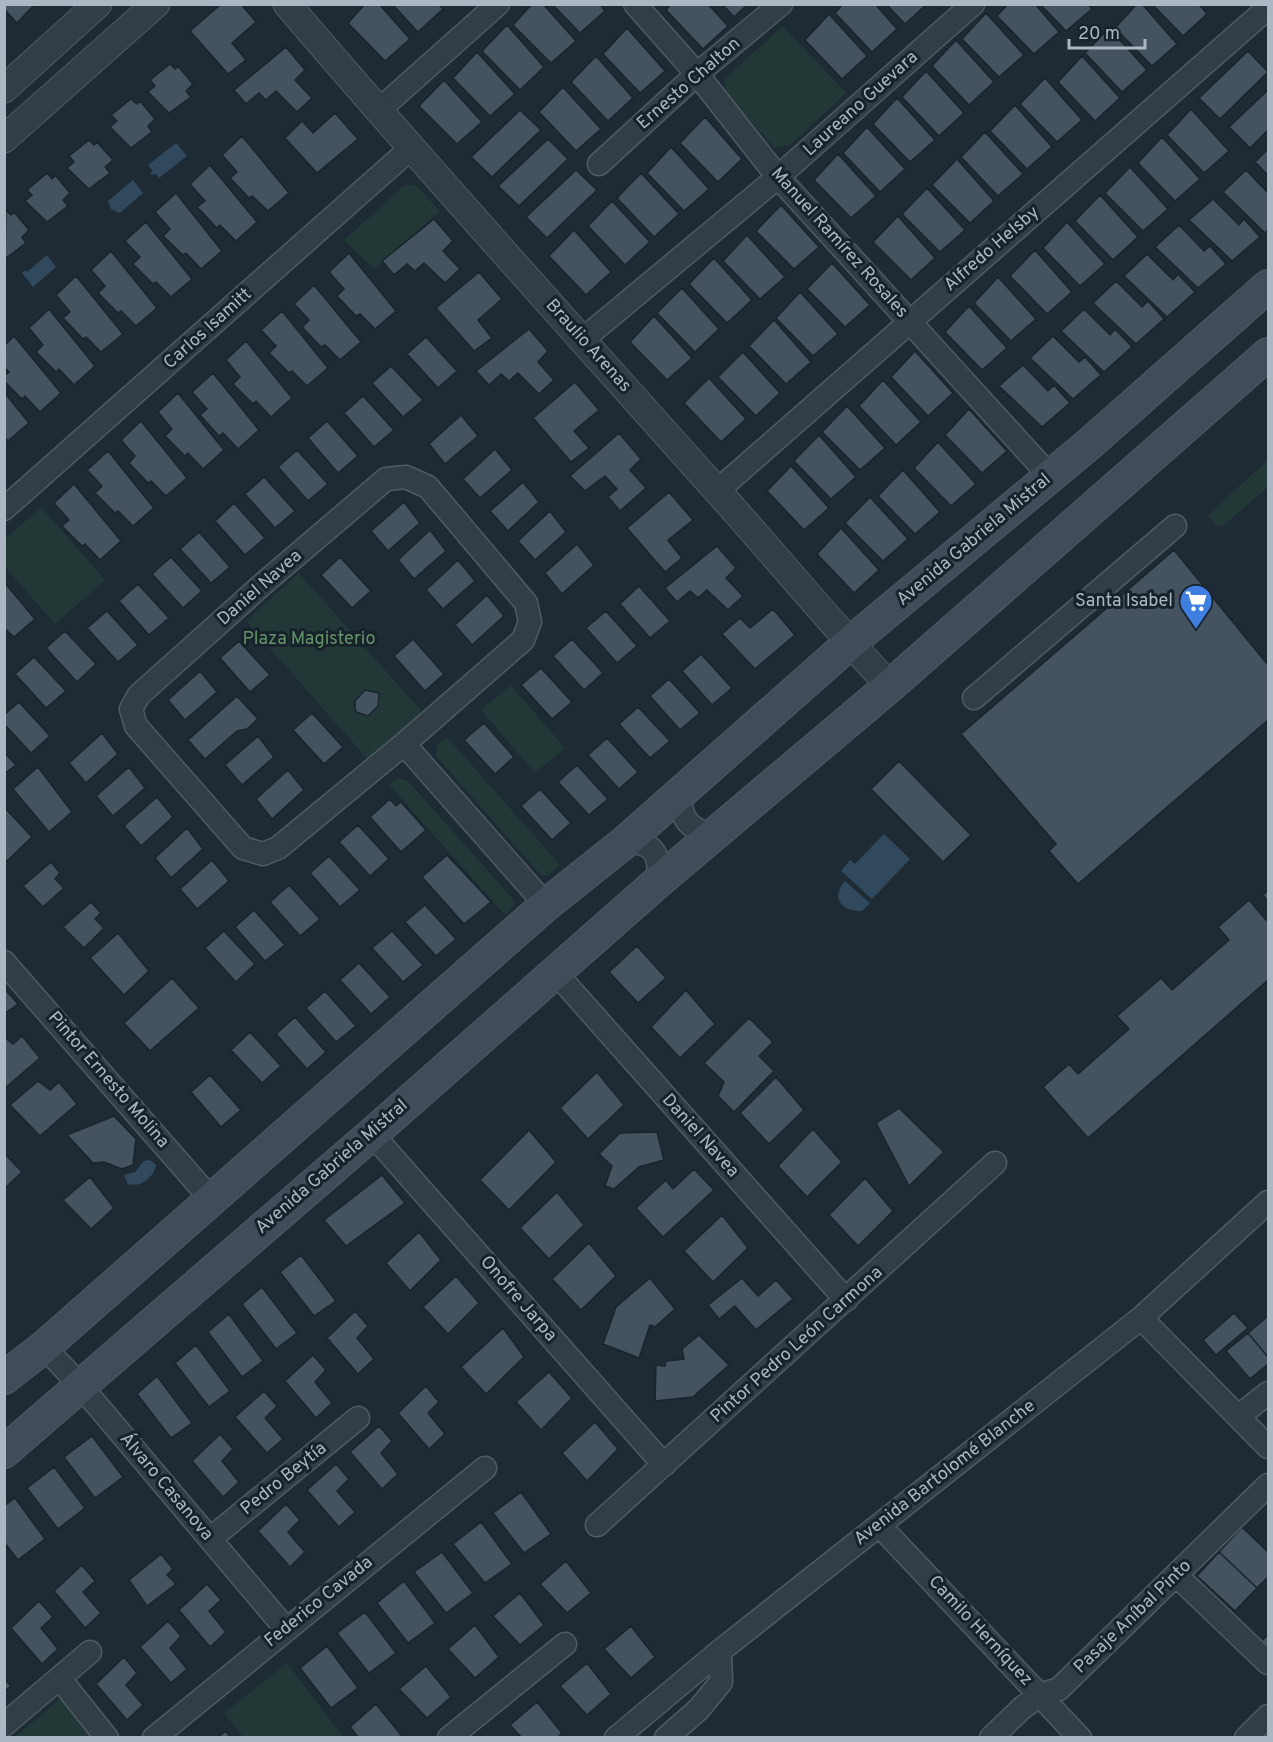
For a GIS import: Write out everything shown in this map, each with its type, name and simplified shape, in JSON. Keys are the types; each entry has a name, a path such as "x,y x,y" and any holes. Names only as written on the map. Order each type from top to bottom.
{"main road":[{"name":"Avenida Gabriela Mistral","path":"4,1378 44,1347 546,904 625,842 850,644 1050,476 1269,286"},
{"name":"Avenida Gabriela Mistral","path":"4,1452 372,1134 659,881 890,686 1269,354"}],"street":[{"path":"4,89 98,4"},
{"path":"4,139 156,4"},
{"name":"Braulio Arenas","path":"287,4 410,149 717,490 850,644 890,686"},
{"path":"378,111 498,4"},
{"name":"Manuel Ramírez Rosales","path":"635,4 697,74 778,177 1050,476"},
{"name":"Ernesto Chalton","path":"599,164 697,74 781,4"},
{"name":"Laureano Guevara","path":"582,340 778,177 973,4"},
{"name":"Alfredo Helsby","path":"717,490 1269,8"},
{"name":"Carlos Isamitt","path":"4,509 410,149"},
{"name":"Daniel Navea","path":"406,477 428,487 526,603 530,622 523,640 404,744 278,848 262,854 243,848 136,726 131,709 139,695 264,583 386,479 406,477"},
{"path":"974,698 1175,526"},
{"path":"404,744 546,904"},
{"path":"680,794 680,809 687,822 699,832 713,836"},
{"path":"625,842 640,842 653,849 660,863 659,881"},
{"name":"Pintor Ernesto Molina","path":"4,962 210,1199"},
{"name":"Daniel Navea","path":"555,972 846,1300"},
{"name":"Onofre Jarpa","path":"372,1134 664,1465"},
{"name":"Pintor Pedro León Carmona","path":"597,1525 995,1164"},
{"name":"Avenida Bartolomé Blanche","path":"616,1737 720,1651 1141,1318 1269,1202"},
{"path":"1141,1318 1269,1447"},
{"name":"Álvaro Casanova","path":"44,1347 80,1385 286,1629"},
{"path":"1239,1416 1269,1393"},
{"name":"Pedro Beytía","path":"210,1539 357,1418"},
{"name":"Federico Cavada","path":"154,1737 485,1468"},
{"name":"Pasaje Aníbal Pinto","path":"991,1737 1022,1708 1040,1695 1059,1689 1269,1485"},
{"name":"Camilo Herníquez","path":"879,1525 1080,1737"},
{"path":"1176,1575 1269,1663"},
{"path":"449,1737 565,1644"},
{"path":"666,1737 699,1709 721,1682 720,1651"},
{"path":"4,1725 90,1652"},
{"path":"60,1678 107,1737"},
{"path":"1246,1737 1269,1716"}],"green space":[{"path":"783,26 846,93 790,145 774,148 727,94 724,79"},
{"path":"405,185 416,185 440,211 374,269 344,240"},
{"path":"1268,460 1268,487 1222,527 1215,525 1208,516"},
{"path":"41,507 105,580 55,624 5,567 5,539"},
{"name":"Plaza Magisterio","path":"299,573 423,713 369,761 246,621"},
{"path":"511,685 565,748 535,773 481,710"},
{"path":"447,737 560,865 549,875 540,874 436,756 438,744"},
{"path":"397,778 408,781 514,900 514,906 505,915 389,785"},
{"path":"287,1663 343,1737 243,1737 224,1713"},
{"path":"63,1697 92,1738 13,1738"}],"water":[{"path":"176,143 187,156 159,178 156,174 151,175 152,170 148,165"},
{"path":"133,180 143,193 120,213 111,209 108,201"},
{"path":"47,255 56,267 33,287 22,273 25,270 27,272"},
{"path":"884,834 910,859 872,899 841,871 850,860 855,864"},
{"path":"845,881 870,903 862,911 849,909 840,903 839,893"},
{"path":"150,1160 156,1165 150,1177 142,1183 128,1184 124,1175 135,1172 144,1161"}],"building":[{"path":"4,4 35,4 17,23 4,9"},
{"path":"221,4 241,4 256,22 232,43 246,60 228,74 190,31"},
{"path":"365,4 379,4 410,39 385,61 348,23"},
{"path":"392,4 439,4 443,9 418,32"},
{"path":"532,4 543,4 576,41 551,63 513,25"},
{"path":"552,4 600,4 605,11 580,33"},
{"path":"671,4 708,4 728,26 703,49 666,10"},
{"path":"722,4 748,4 734,17"},
{"path":"843,4 875,4 897,29 872,52 835,13"},
{"path":"886,4 927,4 905,24"},
{"path":"1008,4 1035,4 1059,32 1034,54 997,16"},
{"path":"1040,4 1088,4 1092,9 1066,31"},
{"path":"1137,4 1142,4 1177,44 1152,66 1115,28"},
{"path":"1152,4 1199,4 1207,14 1183,36"},
{"path":"986,13 1024,55 999,77 962,39"},
{"path":"829,14 867,56 842,79 805,40"},
{"path":"507,25 544,67 520,90 482,51"},
{"path":"627,28 665,71 640,93 603,54"},
{"path":"1109,28 1147,70 1122,92 1085,53"},
{"path":"956,40 994,82 969,105 932,66"},
{"path":"286,47 305,70 295,80 312,98 297,112 276,91 266,100 259,93 246,104 234,90"},
{"path":"1248,51 1268,72 1220,119 1199,98"},
{"path":"477,52 515,94 490,116 453,78"},
{"path":"596,56 633,98 608,121 571,82"},
{"path":"1082,56 1120,98 1095,121 1058,82"},
{"path":"170,64 175,69 178,66 193,84 186,91 191,97 169,113 148,92 155,86 150,80"},
{"path":"926,71 964,113 939,136 902,97"},
{"path":"1045,78 1082,120 1057,142 1020,104"},
{"path":"444,80 482,122 457,144 419,106"},
{"path":"563,87 601,129 576,151 539,112"},
{"path":"1268,90 1268,130 1250,148 1229,127"},
{"path":"897,98 935,140 910,162 873,124"},
{"path":"131,99 137,104 140,101 155,119 148,126 152,132 131,148 110,127 117,121 111,115"},
{"path":"1015,105 1052,147 1027,169 990,131"},
{"path":"1191,109 1229,151 1204,173 1167,135"},
{"path":"520,110 541,130 492,177 471,157"},
{"path":"335,113 358,139 317,173 285,138 302,121 313,133"},
{"path":"705,117 742,159 718,182 680,143"},
{"path":"867,127 905,169 880,192 843,153"},
{"path":"985,132 1023,174 998,196 961,157"},
{"path":"242,136 289,193 268,211 252,196 249,198 230,178 237,172 222,155"},
{"path":"1162,137 1200,179 1175,201 1138,163"},
{"path":"548,139 568,159 519,206 498,186"},
{"path":"89,140 94,145 97,142 113,160 105,167 110,173 89,189 67,168 74,162 69,156"},
{"path":"671,147 709,189 684,211 647,173"},
{"path":"1268,149 1268,175 1255,162"},
{"path":"838,154 876,196 851,218 814,180"},
{"path":"957,159 994,201 970,223 932,185"},
{"path":"210,165 257,222 236,241 220,225 217,228 197,207 205,201 190,184"},
{"path":"1130,167 1168,209 1143,231 1105,193"},
{"path":"576,170 597,190 547,238 526,217"},
{"path":"1246,170 1268,193 1268,230 1265,233 1223,192"},
{"path":"47,173 52,179 55,175 70,193 63,200 68,206 47,222 25,201 32,195 27,190"},
{"path":"641,173 679,214 654,237 617,198"},
{"path":"927,188 965,230 940,252 902,214"},
{"path":"176,193 222,251 201,269 186,253 183,255 163,236 170,229 155,212"},
{"path":"1100,195 1138,237 1113,260 1075,221"},
{"path":"1213,199 1239,225 1244,219 1260,237 1232,261 1189,220"},
{"path":"612,201 650,242 625,265 588,226"},
{"path":"781,205 819,247 794,269 756,231"},
{"path":"6,210 11,215 14,212 29,230 22,237 26,243 5,259"},
{"path":"898,216 935,258 911,280 873,242"},
{"path":"434,219 453,241 443,251 460,269 445,283 424,263 415,271 407,264 394,275 382,261"},
{"path":"146,222 192,279 171,297 156,282 153,284 133,264 140,257 125,241"},
{"path":"1067,222 1105,264 1080,286 1043,248"},
{"path":"1179,225 1204,251 1210,246 1226,264 1198,288 1155,247"},
{"path":"574,230 611,272 586,295 549,256"},
{"path":"747,235 785,277 760,299 723,261"},
{"path":"1035,250 1072,292 1047,314 1010,276"},
{"path":"111,251 157,308 136,326 121,311 118,313 98,293 105,286 91,270"},
{"path":"349,253 396,311 375,329 360,314 356,316 337,296 344,289 329,272"},
{"path":"1147,254 1173,280 1178,274 1195,292 1167,317 1124,276"},
{"path":"714,258 752,300 727,323 689,284"},
{"path":"832,263 870,305 845,327 807,289"},
{"path":"479,272 502,299 478,320 492,338 474,351 436,308"},
{"path":"76,276 123,334 101,352 86,337 83,339 63,318 70,312 56,295"},
{"path":"998,277 1036,319 1011,341 974,303"},
{"path":"1116,281 1142,307 1148,301 1164,319 1136,344 1093,303"},
{"path":"314,285 361,342 340,360 325,345 321,347 302,327 309,320 294,304"},
{"path":"682,288 719,329 695,352 657,313"},
{"path":"800,292 838,334 813,356 776,318"},
{"path":"969,306 1007,348 982,370 945,332"},
{"path":"49,309 95,366 74,385 59,369 56,372 36,352 43,345 29,328"},
{"path":"1084,309 1110,335 1115,329 1132,347 1104,372 1061,331"},
{"path":"282,311 328,368 307,386 292,371 289,373 269,353 276,346 261,330"},
{"path":"654,316 692,358 667,380 630,342"},
{"path":"774,320 811,362 786,384 749,346"},
{"path":"529,329 548,351 538,362 554,380 539,394 518,373 509,381 501,374 489,385 476,371"},
{"path":"14,336 61,393 40,412 25,396 22,399 4,381 4,376 9,372 4,367 4,346"},
{"path":"1053,336 1079,362 1085,357 1101,375 1073,399 1030,358"},
{"path":"426,337 457,371 438,388 407,354"},
{"path":"246,341 292,398 271,417 256,401 253,404 233,384 240,377 226,360"},
{"path":"915,351 953,393 928,416 891,377"},
{"path":"743,352 780,393 756,416 718,377"},
{"path":"1023,365 1048,391 1054,385 1070,403 1042,427 999,386"},
{"path":"391,366 423,400 403,417 372,383"},
{"path":"213,373 259,430 238,449 223,433 219,436 200,415 207,409 192,392"},
{"path":"709,378 746,419 721,442 684,403"},
{"path":"883,380 921,422 896,445 859,406"},
{"path":"575,382 599,410 574,431 589,448 571,462 533,418"},
{"path":"4,392 29,423 8,441 4,437"},
{"path":"178,393 224,450 203,469 188,453 185,456 165,436 172,429 158,412"},
{"path":"363,396 394,430 374,447 344,413"},
{"path":"847,406 885,448 860,470 822,432"},
{"path":"969,409 1007,451 982,473 945,435"},
{"path":"461,415 478,436 445,464 429,444"},
{"path":"141,421 187,478 166,496 151,481 148,483 129,463 135,456 121,440"},
{"path":"327,421 358,456 338,473 308,438"},
{"path":"619,433 641,459 630,470 646,488 620,511 608,497 617,489 605,476 585,491 570,476"},
{"path":"819,435 856,477 831,499 794,461"},
{"path":"938,442 976,484 951,506 914,468"},
{"path":"495,449 512,470 480,498 463,479"},
{"path":"297,450 328,484 308,501 278,467"},
{"path":"108,451 154,508 133,526 118,511 115,513 95,493 102,486 87,470"},
{"path":"791,466 829,508 804,530 767,491"},
{"path":"903,470 940,512 915,534 878,496"},
{"path":"264,477 295,511 275,528 245,494"},
{"path":"523,482 539,502 508,531 490,511"},
{"path":"74,484 121,541 100,560 85,544 82,546 62,526 69,520 54,503"},
{"path":"669,492 693,520 668,540 682,558 665,572 627,528"},
{"path":"870,497 908,539 883,561 845,523"},
{"path":"404,502 420,523 388,551 371,531"},
{"path":"234,503 265,538 245,555 215,521"},
{"path":"550,511 566,532 535,560 518,541"},
{"path":"841,528 879,570 854,593 817,554"},
{"path":"430,530 446,551 414,579 398,560"},
{"path":"199,532 230,567 211,583 180,549"},
{"path":"577,544 594,565 562,594 545,573"},
{"path":"717,546 736,568 726,578 743,596 728,610 707,590 698,598 690,591 677,602 665,588"},
{"path":"1174,550 1268,665 1268,720 1078,884 1049,851 1056,844 961,734"},
{"path":"171,557 202,591 183,608 152,574"},
{"path":"340,557 371,591 352,608 321,575"},
{"path":"458,560 475,581 443,609 426,590"},
{"path":"4,582 35,619 14,637 4,628"},
{"path":"138,584 169,618 149,635 119,601"},
{"path":"639,586 670,621 650,638 620,604"},
{"path":"487,595 504,616 472,645 455,625"},
{"path":"773,609 795,635 755,669 722,634 740,618 750,628"},
{"path":"107,611 138,645 118,662 87,628"},
{"path":"606,611 637,646 617,663 586,628"},
{"path":"65,631 96,664 77,682 46,648"},
{"path":"413,639 444,674 425,691 394,656"},
{"path":"572,639 603,673 584,690 553,656"},
{"path":"239,641 270,675 250,692 220,658"},
{"path":"701,654 732,688 712,705 682,671"},
{"path":"34,657 66,691 46,708 15,674"},
{"path":"541,668 572,702 552,719 521,685"},
{"path":"200,671 217,692 185,720 168,700"},
{"path":"669,679 700,713 680,730 650,696"},
{"path":"365,690 379,693 378,706 368,716 356,712 355,708 355,701"},
{"path":"237,696 258,719 247,729 237,731 205,759 188,740"},
{"path":"19,702 50,736 31,753 4,724 4,715"},
{"path":"638,707 670,741 650,758 619,724"},
{"path":"312,713 343,747 324,764 293,730"},
{"path":"484,723 514,757 495,774 464,740"},
{"path":"102,733 118,754 86,783 69,763"},
{"path":"258,736 274,757 242,785 225,765"},
{"path":"607,738 638,772 619,789 588,755"},
{"path":"4,752 16,765 4,774"},
{"path":"899,761 971,835 943,862 871,789"},
{"path":"577,765 608,799 589,815 558,782"},
{"path":"38,767 72,812 49,832 13,789"},
{"path":"129,767 145,788 113,816 96,796"},
{"path":"288,770 304,790 272,819 256,799"},
{"path":"540,789 571,823 552,840 521,806"},
{"path":"157,797 173,817 141,846 124,826"},
{"path":"390,799 396,806 401,802 426,830 401,852 370,817"},
{"path":"4,807 32,837 7,861 4,859"},
{"path":"358,825 389,859 370,876 339,842"},
{"path":"187,828 203,849 171,878 155,858"},
{"path":"447,855 491,902 464,924 422,877"},
{"path":"329,856 360,890 340,907 310,873"},
{"path":"212,860 229,881 197,909 180,889"},
{"path":"51,862 60,873 55,879 64,888 43,907 23,886"},
{"path":"289,885 320,919 300,936 270,902"},
{"path":"1268,890 1268,902 1263,895"},
{"path":"1249,900 1268,922 1268,980 1088,1138 1043,1087 1069,1064 1078,1074 1129,1029 1117,1016 1161,978 1172,990 1229,940 1218,927"},
{"path":"91,902 101,913 95,919 104,928 84,948 63,927"},
{"path":"425,905 456,939 436,956 405,922"},
{"path":"254,910 285,945 265,961 235,927"},
{"path":"224,931 255,964 236,982 205,948"},
{"path":"392,931 423,965 403,982 372,948"},
{"path":"118,933 149,971 124,995 90,958"},
{"path":"637,946 666,978 638,1003 609,972"},
{"path":"359,963 390,997 371,1014 340,980"},
{"path":"172,978 199,1008 150,1051 124,1023"},
{"path":"4,988 18,1004 4,1014"},
{"path":"686,990 715,1024 680,1058 651,1027"},
{"path":"325,991 356,1026 336,1042 306,1008"},
{"path":"295,1017 326,1052 307,1069 276,1034"},
{"path":"749,1018 773,1042 759,1056 774,1071 734,1112 718,1096 724,1082 704,1063"},
{"path":"250,1032 281,1066 262,1083 231,1050"},
{"path":"22,1036 40,1058 4,1089 4,1037 13,1044"},
{"path":"597,1072 624,1105 588,1139 560,1108"},
{"path":"210,1075 241,1110 221,1127 191,1092"},
{"path":"776,1077 804,1110 769,1144 740,1113"},
{"path":"38,1081 50,1090 59,1082 77,1104 40,1136 10,1105"},
{"path":"899,1108 944,1152 909,1186 876,1123"},
{"path":"114,1116 136,1139 133,1165 122,1169 104,1162 93,1163 67,1135"},
{"path":"813,1129 842,1162 807,1197 778,1166"},
{"path":"529,1130 556,1162 509,1210 480,1180"},
{"path":"657,1132 664,1160 639,1167 614,1189 605,1186 612,1166 599,1154 620,1133"},
{"path":"4,1153 22,1172 4,1189"},
{"path":"694,1169 714,1190 663,1237 636,1208 666,1180 673,1189"},
{"path":"382,1175 405,1203 346,1246 324,1220"},
{"path":"90,1177 114,1208 91,1229 63,1200"},
{"path":"865,1178 893,1211 858,1246 829,1215"},
{"path":"557,1192 584,1225 549,1259 520,1228"},
{"path":"722,1215 748,1248 713,1282 684,1251"},
{"path":"419,1232 441,1260 410,1291 386,1263"},
{"path":"589,1243 616,1276 581,1310 552,1279"},
{"path":"301,1255 336,1301 314,1316 280,1272"},
{"path":"456,1276 479,1303 448,1334 423,1307"},
{"path":"650,1278 675,1309 655,1327 650,1325 639,1358 603,1344 616,1307"},
{"path":"742,1278 758,1296 776,1280 793,1299 756,1330 735,1306 719,1319 708,1305"},
{"path":"262,1287 297,1333 276,1349 242,1304"},
{"path":"355,1311 368,1326 357,1338 374,1359 358,1374 327,1338"},
{"path":"1234,1313 1248,1328 1216,1355 1203,1340"},
{"path":"229,1314 263,1361 242,1377 208,1332"},
{"path":"1268,1316 1268,1357 1248,1333"},
{"path":"503,1328 524,1357 486,1394 461,1367"},
{"path":"1248,1333 1268,1357 1268,1364 1250,1379 1226,1351"},
{"path":"699,1335 729,1365 693,1397 655,1401 656,1365 665,1366 666,1361 684,1359 682,1349"},
{"path":"196,1345 230,1391 209,1407 175,1363"},
{"path":"313,1355 326,1370 315,1382 332,1403 316,1418 285,1381"},
{"path":"549,1372 572,1398 541,1430 516,1402"},
{"path":"157,1376 192,1423 171,1438 137,1394"},
{"path":"426,1386 439,1402 428,1413 445,1434 429,1449 398,1413"},
{"path":"264,1391 277,1406 265,1418 283,1439 267,1453 235,1417"},
{"path":"595,1422 618,1449 587,1481 562,1453"},
{"path":"379,1426 392,1441 381,1453 398,1474 382,1489 350,1452"},
{"path":"220,1434 233,1449 222,1461 239,1482 223,1497 192,1461"},
{"path":"92,1436 123,1477 95,1498 64,1457"},
{"path":"336,1464 349,1479 337,1491 355,1512 339,1527 307,1490"},
{"path":"54,1467 85,1508 58,1529 27,1488"},
{"path":"521,1492 551,1534 524,1553 493,1513"},
{"path":"15,1498 45,1539 18,1560 4,1542 4,1506"},
{"path":"286,1504 300,1520 288,1532 305,1552 290,1567 258,1531"},
{"path":"481,1522 512,1564 485,1583 453,1544"},
{"path":"1242,1527 1268,1552 1268,1577 1257,1588 1219,1552"},
{"path":"442,1552 473,1593 446,1613 414,1572"},
{"path":"1219,1552 1257,1588 1235,1611 1197,1576"},
{"path":"161,1554 173,1569 167,1575 176,1584 147,1606 129,1580"},
{"path":"566,1561 591,1593 567,1613 540,1584"},
{"path":"82,1565 95,1581 83,1592 101,1613 85,1628 54,1591"},
{"path":"404,1581 435,1623 408,1643 377,1603"},
{"path":"207,1584 221,1600 209,1611 226,1632 210,1647 179,1610"},
{"path":"520,1593 544,1625 520,1645 493,1616"},
{"path":"39,1601 53,1617 41,1628 58,1649 42,1664 11,1628"},
{"path":"365,1612 396,1653 369,1673 337,1633"},
{"path":"168,1621 181,1636 170,1648 187,1669 171,1683 140,1647"},
{"path":"475,1625 499,1657 475,1678 448,1649"},
{"path":"631,1626 655,1657 631,1678 604,1649"},
{"path":"1268,1634 1268,1648 1262,1641"},
{"path":"327,1646 358,1688 331,1708 300,1668"},
{"path":"124,1657 137,1673 126,1685 143,1705 127,1720 96,1684"},
{"path":"587,1663 611,1694 587,1715 560,1686"},
{"path":"426,1666 451,1697 427,1718 399,1689"},
{"path":"4,1679 11,1686 4,1692"},
{"path":"537,1702 562,1733 557,1738 522,1738 510,1725"},
{"path":"376,1704 401,1735 398,1738 359,1738 350,1727"},
{"path":"226,1731 230,1738 217,1738"}],"place":[{"name":"Santa Isabel","path":"1196,630"}]}
